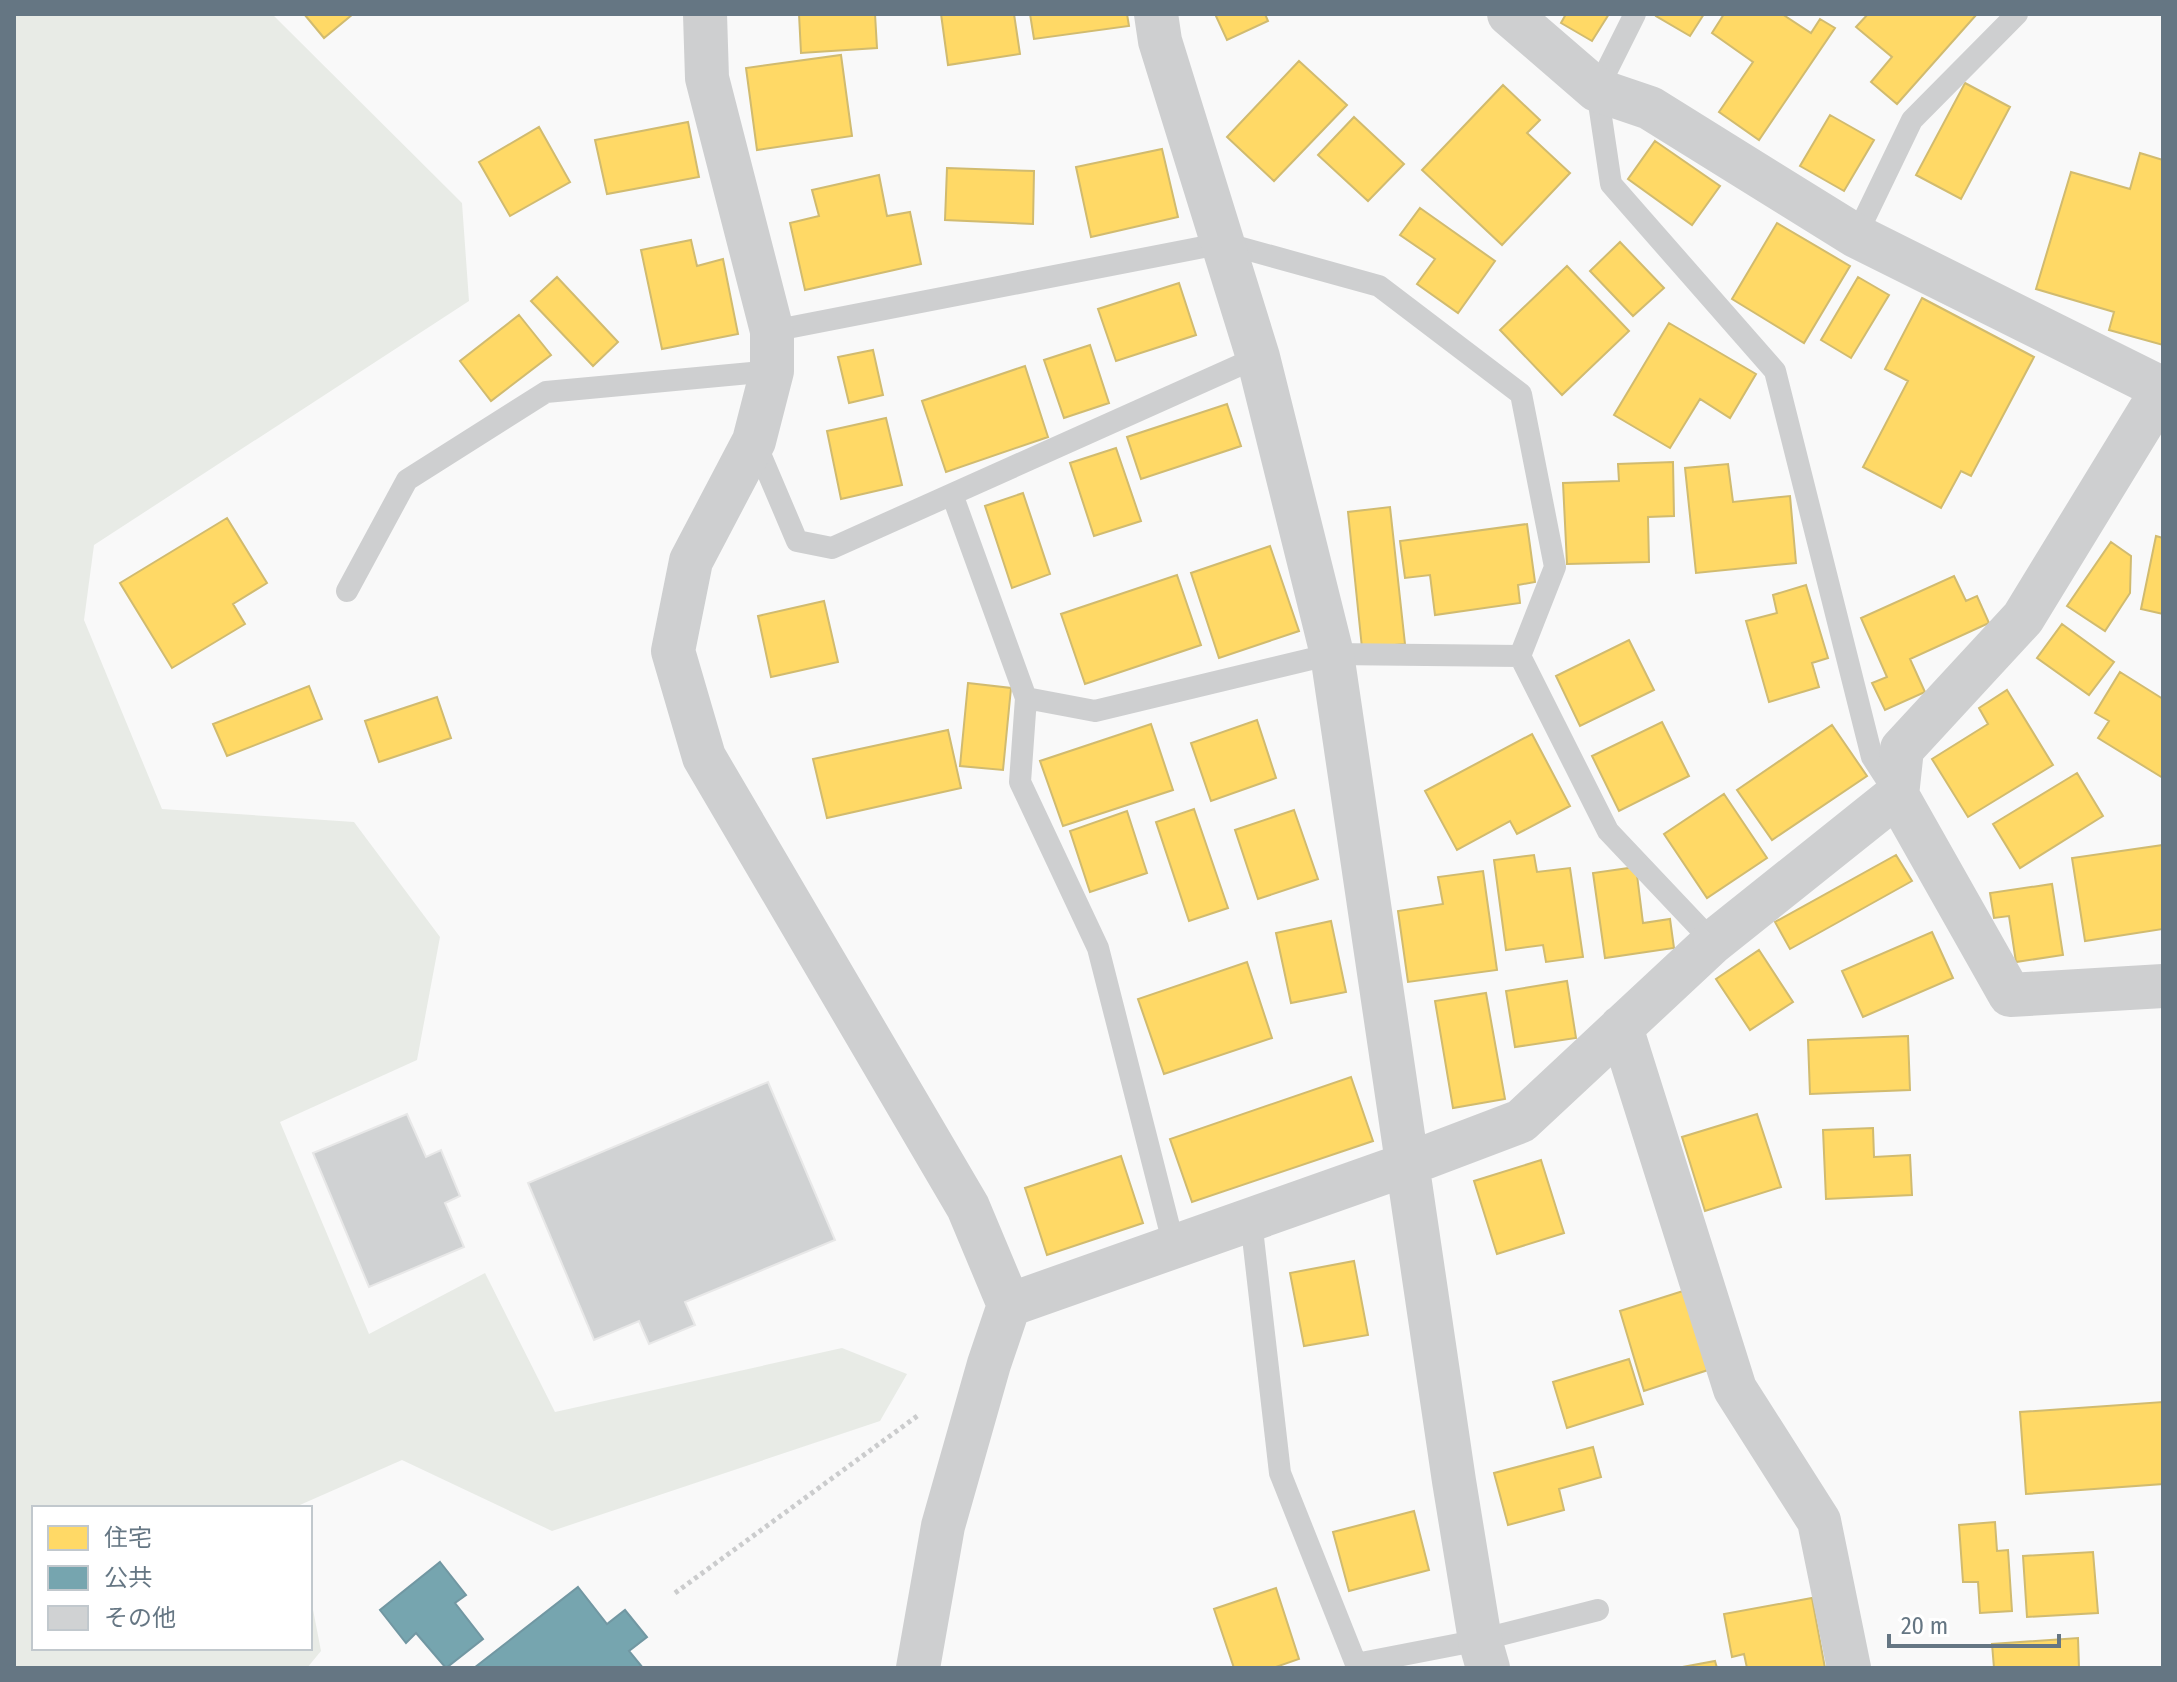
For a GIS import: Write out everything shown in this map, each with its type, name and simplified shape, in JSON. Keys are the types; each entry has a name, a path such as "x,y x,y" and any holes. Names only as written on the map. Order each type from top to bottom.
{"street":[{"path":"705,14 707,78 772,351 754,441 691,561 673,651 704,757 968,1207 1009,1305 943,1526 918,1668"},
{"path":"1156,14 1160,41 1258,357 1332,654 1454,1481 1484,1654"},
{"path":"1509,14 1597,90 1650,108 1856,236 2163,389 2023,618 1902,749 1897,795 2010,995 2163,986"},
{"path":"1009,1305 1521,1121 1713,942 1897,795"},
{"path":"1621,1027 1735,1389 1819,1521 1849,1668"}],"lane":[{"path":"1635,14 1597,90 1611,184 1775,371 1872,757 1897,795"},
{"path":"1856,236 1912,120 2017,14"},
{"path":"347,591 407,480 546,392 772,351 1224,243 1379,286 1521,394 1555,567 1520,656 1608,831 1713,942"},
{"path":"754,441 797,541 832,548 1258,357"},
{"path":"952,494 1026,698 1020,782 1098,948 1174,1246"},
{"path":"1026,698 1095,711 1332,654 1520,656"},
{"path":"1251,1220 1280,1473 1356,1664 1484,1654 1598,1610"}],"path":[{"path":"675,1593 926,1410"}],"shaded area":[{"path":"14,14 272,14 462,203 469,301 94,545 84,620 162,809 354,822 440,937 417,1060 280,1122 369,1334 485,1273 555,1412 842,1348 907,1374 880,1421 552,1531 402,1460 298,1506 32,1506 32,1650 312,1650 312,1604 321,1651 307,1668 14,1668"}],"building: 住宅":[{"path":"304,14 353,14 324,38"},
{"path":"799,14 875,14 877,48 801,53"},
{"path":"941,14 1014,14 1020,54 948,65"},
{"path":"1030,14 1127,14 1129,26 1034,39"},
{"path":"1215,14 1265,14 1268,21 1227,40"},
{"path":"1566,14 1609,14 1592,41 1561,23"},
{"path":"1657,14 1704,14 1690,36"},
{"path":"1724,14 1782,14 1811,33 1820,19 1835,28 1759,140 1719,112 1753,62 1712,33"},
{"path":"1868,14 1977,14 1897,104 1871,82 1892,57 1856,27"},
{"path":"841,55 852,136 757,150 746,68"},
{"path":"1299,61 1347,105 1274,181 1227,137"},
{"path":"1965,83 2010,107 1961,199 1916,175"},
{"path":"1503,85 1540,120 1527,133 1570,173 1502,245 1422,170"},
{"path":"1830,115 1874,140 1844,191 1800,166"},
{"path":"1354,117 1404,164 1368,201 1318,155"},
{"path":"688,122 699,177 607,194 595,140"},
{"path":"539,127 570,182 510,216 479,162"},
{"path":"1655,141 1720,186 1692,225 1628,179"},
{"path":"1162,149 1178,217 1091,237 1076,167"},
{"path":"2140,153 2163,160 2163,345 2109,330 2114,312 2036,289 2071,172 2130,189"},
{"path":"947,168 1034,171 1033,224 945,220"},
{"path":"879,175 887,216 910,212 921,264 805,290 790,223 819,216 812,190"},
{"path":"1420,208 1495,261 1458,313 1417,284 1435,259 1400,235"},
{"path":"1777,223 1850,266 1804,343 1732,299"},
{"path":"691,240 697,266 723,259 738,334 662,349 641,250"},
{"path":"1620,242 1664,288 1633,316 1590,271"},
{"path":"1567,266 1629,331 1562,395 1500,330"},
{"path":"557,277 618,342 593,366 531,301"},
{"path":"1858,277 1889,295 1851,358 1821,340"},
{"path":"1179,283 1196,335 1116,361 1098,309"},
{"path":"1922,298 2034,357 1971,476 1961,471 1941,508 1863,467 1908,381 1885,369"},
{"path":"519,315 551,355 491,401 460,361"},
{"path":"1669,323 1756,374 1730,418 1700,399 1670,448 1614,415"},
{"path":"1090,345 1109,403 1064,418 1044,360"},
{"path":"873,350 883,395 849,403 838,357"},
{"path":"1025,366 1048,437 946,472 922,401"},
{"path":"1227,404 1241,446 1141,479 1127,437"},
{"path":"886,418 902,485 841,499 827,431"},
{"path":"1116,448 1141,521 1094,536 1070,463"},
{"path":"1673,462 1674,516 1648,517 1649,562 1567,564 1563,483 1619,481 1618,464"},
{"path":"1728,464 1733,502 1790,496 1796,563 1696,573 1685,468"},
{"path":"1023,493 1050,574 1012,588 985,506"},
{"path":"1390,507 1405,644 1362,648 1348,512"},
{"path":"227,518 267,583 233,604 245,624 172,668 120,583"},
{"path":"1527,524 1535,582 1518,585 1520,603 1435,615 1430,575 1405,578 1400,541"},
{"path":"2156,536 2163,538 2163,614 2141,609"},
{"path":"2111,542 2131,556 2130,593 2105,631 2067,606"},
{"path":"1270,546 1299,631 1219,658 1191,573"},
{"path":"1177,575 1201,645 1085,684 1061,614"},
{"path":"1954,576 1966,601 1977,596 1989,623 1910,659 1925,692 1885,710 1872,683 1887,677 1861,618"},
{"path":"1806,585 1828,658 1812,663 1819,687 1769,702 1746,621 1777,613 1773,595"},
{"path":"824,601 838,662 771,677 758,616"},
{"path":"2062,624 2114,662 2089,695 2037,658"},
{"path":"1629,640 1654,690 1580,726 1556,676"},
{"path":"2120,672 2163,699 2163,778 2098,738 2109,721 2095,713"},
{"path":"968,683 1011,688 1003,770 960,766"},
{"path":"309,686 322,719 227,756 213,724"},
{"path":"2007,690 2053,765 1968,817 1932,759 1988,724 1979,708"},
{"path":"437,697 451,738 379,762 365,721"},
{"path":"1257,720 1276,778 1211,801 1191,743"},
{"path":"1662,722 1689,776 1619,811 1592,756"},
{"path":"1151,724 1173,790 1063,826 1040,761"},
{"path":"1832,725 1867,776 1772,840 1737,790"},
{"path":"948,730 961,788 827,818 813,759"},
{"path":"1532,734 1570,806 1517,834 1510,821 1457,850 1425,791"},
{"path":"2077,773 2103,816 2020,868 1993,824"},
{"path":"1724,794 1767,858 1707,898 1664,834"},
{"path":"1194,809 1228,908 1189,921 1156,822"},
{"path":"1294,810 1318,879 1258,899 1235,830"},
{"path":"1127,811 1147,873 1090,892 1070,831"},
{"path":"2163,845 2163,929 2085,941 2072,858"},
{"path":"1534,855 1537,872 1570,868 1583,957 1546,962 1543,945 1506,950 1494,860"},
{"path":"1896,855 1912,881 1790,949 1775,922"},
{"path":"1636,867 1643,923 1670,919 1674,948 1605,958 1593,873"},
{"path":"1483,871 1497,970 1408,982 1398,911 1443,904 1438,877"},
{"path":"2052,884 2063,955 2016,962 2009,916 1994,918 1990,893"},
{"path":"1331,921 1346,992 1291,1003 1276,933"},
{"path":"1932,932 1953,978 1863,1017 1842,971"},
{"path":"1759,950 1793,1002 1750,1030 1716,979"},
{"path":"1247,962 1272,1038 1164,1074 1138,999"},
{"path":"1567,981 1576,1038 1515,1047 1506,991"},
{"path":"1486,993 1505,1099 1453,1108 1435,1001"},
{"path":"1908,1036 1910,1090 1810,1094 1808,1040"},
{"path":"1351,1077 1373,1141 1192,1202 1170,1139"},
{"path":"1757,1114 1781,1187 1705,1211 1682,1137"},
{"path":"1873,1128 1874,1157 1910,1155 1912,1195 1826,1199 1823,1130"},
{"path":"1121,1156 1143,1223 1047,1255 1025,1188"},
{"path":"1541,1160 1564,1233 1497,1254 1474,1181"},
{"path":"1354,1261 1368,1335 1304,1346 1290,1273"},
{"path":"1683,1291 1708,1370 1644,1391 1620,1311"},
{"path":"1629,1359 1643,1404 1567,1428 1553,1382"},
{"path":"2163,1402 2163,1484 2026,1494 2020,1412"},
{"path":"1593,1447 1601,1477 1559,1489 1564,1510 1508,1525 1494,1473"},
{"path":"1414,1511 1429,1570 1349,1591 1333,1532"},
{"path":"1995,1522 1997,1551 2008,1550 2012,1611 1980,1613 1978,1582 1963,1582 1959,1525"},
{"path":"2093,1552 2098,1613 2027,1617 2023,1556"},
{"path":"1276,1588 1299,1659 1273,1668 1234,1668 1214,1609"},
{"path":"1812,1598 1825,1668 1747,1668 1744,1654 1732,1657 1724,1614"},
{"path":"2078,1638 2079,1668 1994,1668 1992,1644"},
{"path":"1715,1661 1717,1668 1677,1668"}],"building: 公共":[{"path":"440,1562 466,1595 455,1603 483,1639 446,1668 416,1633 406,1643 380,1610"},
{"path":"578,1587 607,1624 625,1610 647,1637 629,1651 643,1668 474,1668"}],"building: その他":[{"path":"768,1082 835,1240 685,1302 695,1325 649,1344 639,1321 594,1340 528,1183"},
{"path":"407,1114 426,1157 441,1150 460,1196 445,1203 464,1247 369,1287 313,1153"}]}
